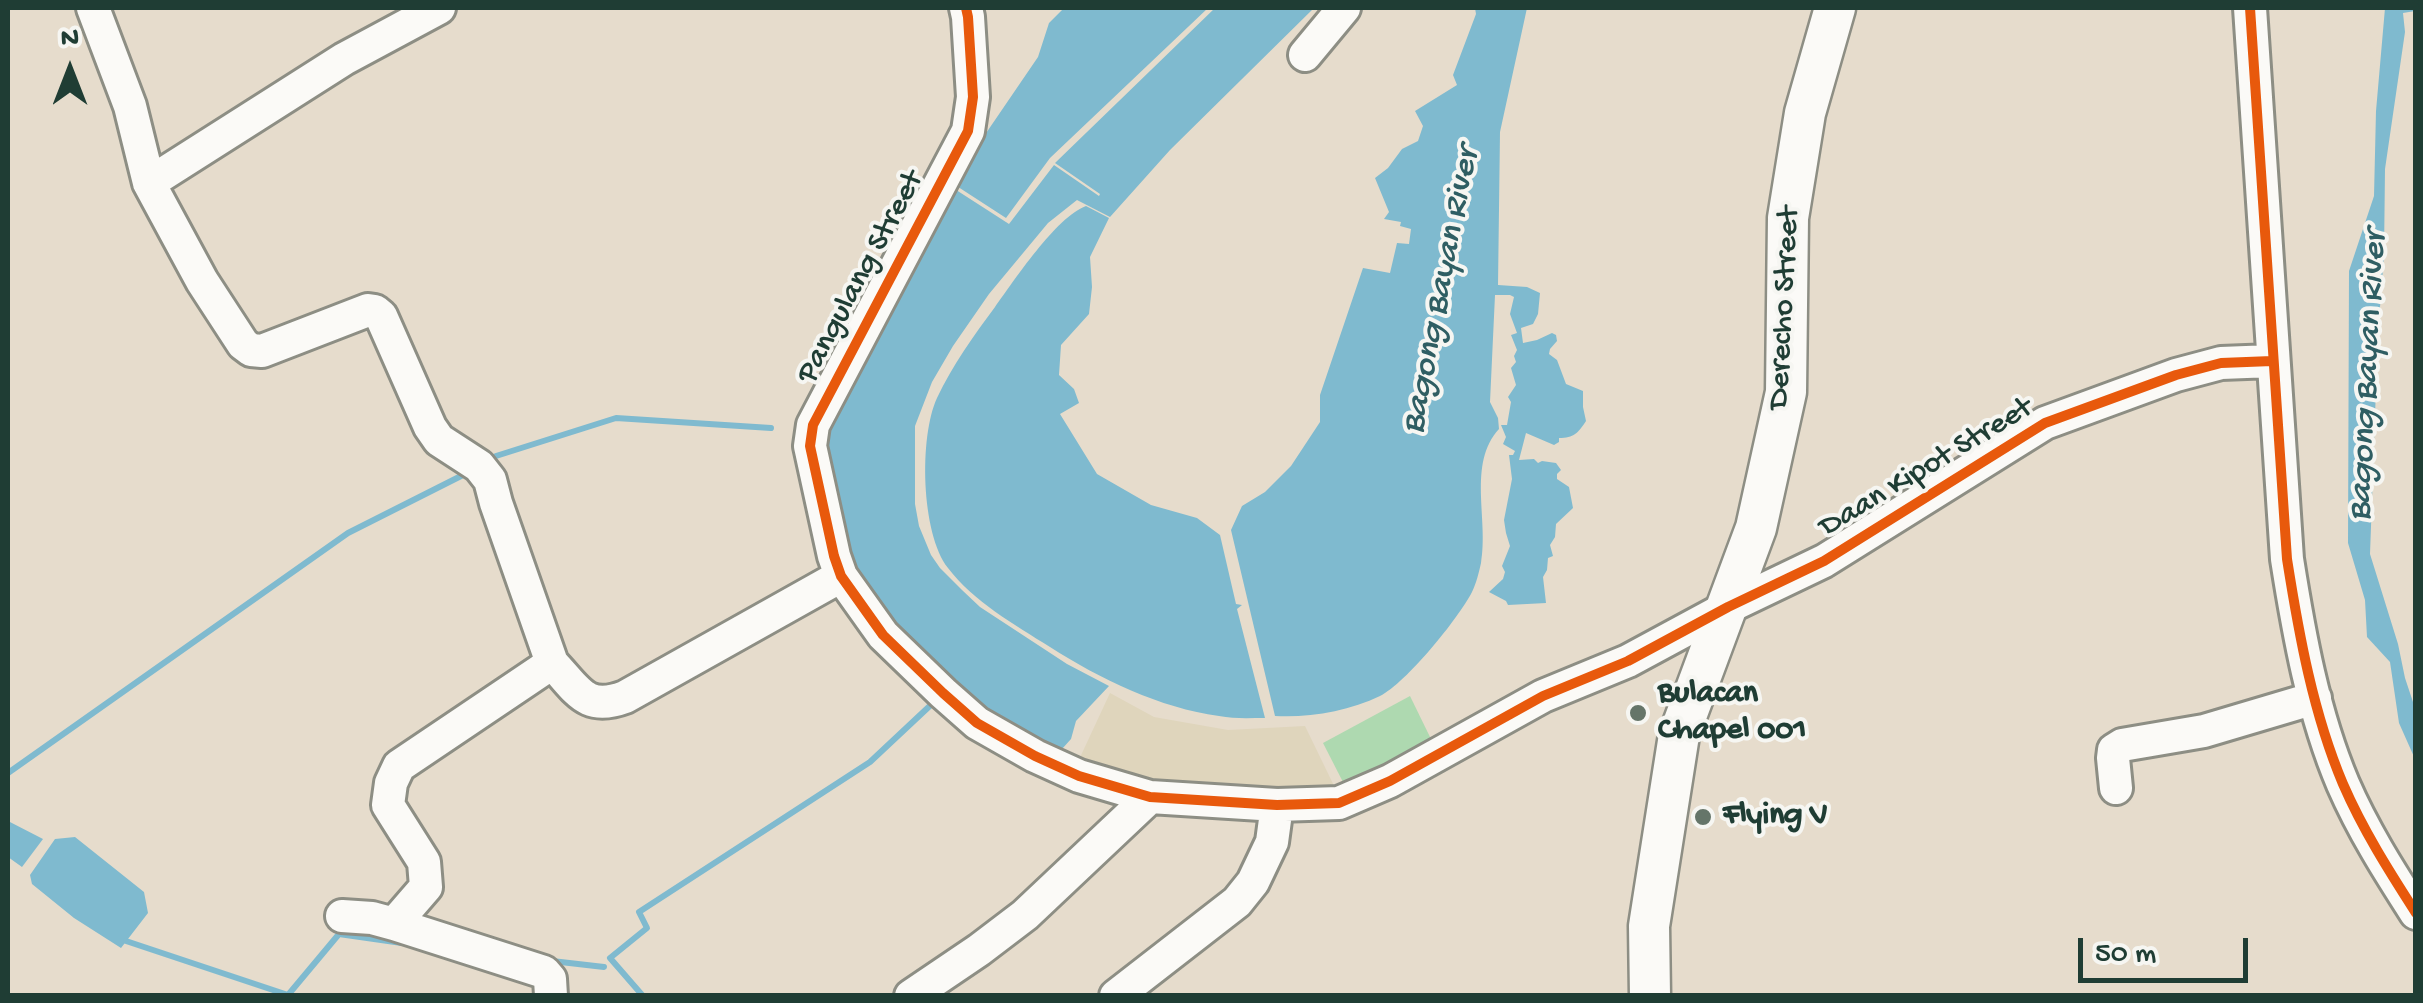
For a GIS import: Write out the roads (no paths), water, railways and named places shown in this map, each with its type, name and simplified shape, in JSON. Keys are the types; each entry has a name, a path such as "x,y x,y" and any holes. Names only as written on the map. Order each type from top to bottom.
{"main road":[{"name":"Derecho Street","path":"1650,996 1649,926 1678,735 1756,528 1786,392 1788,218 1806,114 1835,8"}],"street":[{"path":"93,8 130,106 149,182 202,281 243,344 262,352 368,310 381,316 430,427 440,440 480,466 490,480 552,663 587,699 605,704 625,697 841,576"},
{"path":"149,182 344,58 438,8"},
{"name":"Pangulang Street","path":"966,8 973,97 968,131 813,424 810,446 841,576 883,635 977,723 1079,776 1150,797 1276,805 1340,803 1390,782 1543,696 1628,661 1728,606"},
{"path":"1304,55 1344,8"},
{"path":"2250,8 2286,559 2300,638 2314,698 2343,783 2378,855 2416,913"},
{"name":"Daan Kipot Street","path":"1728,606 1854,544 2044,423 2176,375 2221,363 2272,361"},
{"path":"394,924 426,887 424,862 388,805 391,783 400,766 552,663"},
{"path":"2116,788 2112,758 2114,750 2122,745 2204,730 2314,698"},
{"path":"911,996 1025,915 1150,797"},
{"path":"1116,996 1236,902 1252,882 1272,842 1276,805"},
{"path":"342,916 394,924 544,972 550,979 550,996"}],"water":[{"path":"1064,8 1208,8 1050,158 1006,218 952,183 1038,57 1049,23"},
{"path":"1215,8 1314,8 1170,150 1110,217 1077,200 1048,223 989,294 953,346 932,382 915,426 915,504 919,526 940,568 980,607 1067,664 1109,686 1076,721 1071,739 1053,759 974,701 883,623 840,547 813,432 950,186 1009,224 1054,165 1099,196 1055,163"},
{"name":"Bagong Bayan River","path":"1475,8 1527,8 1500,132 1498,285 1527,287 1540,293 1533,324 1521,328 1523,343 1556,335 1557,341 1549,354 1557,360 1566,384 1583,391 1586,421 1578,432 1559,438 1554,445 1526,433 1519,460 1556,463 1561,470 1557,479 1569,487 1573,508 1556,524 1550,545 1553,556 1548,558 1543,577 1546,603 1508,605 1489,592 1503,579 1502,566 1510,546 1504,520 1512,479 1509,455 1515,451 1503,444 1506,437 1501,425 1507,425 1511,402 1508,397 1516,385 1511,368 1517,350 1511,335 1517,333 1510,314 1514,297 1495,295 1490,402 1499,429 1489,443 1481,475 1483,546 1472,592 1430,649 1380,696 1329,712 1275,716 1231,530 1242,506 1265,492 1291,466 1320,422 1320,395 1363,268 1390,273 1397,243 1409,244 1411,229 1400,226 1401,222 1384,219 1389,212 1375,178 1402,149 1418,141 1423,126 1415,111 1457,85 1453,75"},
{"name":"Bagong Bayan River","path":"2385,8 2415,11 2403,13 2405,32 2385,169 2370,554 2415,708 2415,759 2399,723 2390,662 2367,637 2365,600 2348,543 2349,271 2374,196"},
{"path":"1086,206 1109,218 1090,257 1089,314 1061,345 1059,375 1074,389 1079,403 1060,414 1097,474 1151,505 1197,518 1220,535 1236,604 1242,605 1237,609 1265,718 1230,718 1175,706 1089,670 982,602 948,568 932,532 925,460 937,398 964,351 1024,267 1062,223"},
{"path":"8,821 43,839 22,867 8,857"},
{"path":"75,837 144,892 148,913 121,948 74,918 32,884 30,875 55,839"}],"waterway":[{"path":"496,456 616,418 771,428"},
{"path":"8,773 348,533 463,475"},
{"path":"643,996 610,958 647,928 639,912 870,762 934,702"},
{"path":"126,941 288,995 339,934 402,943"},
{"path":"552,961 604,967"}],"place":[{"name":"Bulacan Chapel 001","path":"1638,713"},
{"name":"Flying V","path":"1703,817"}]}
